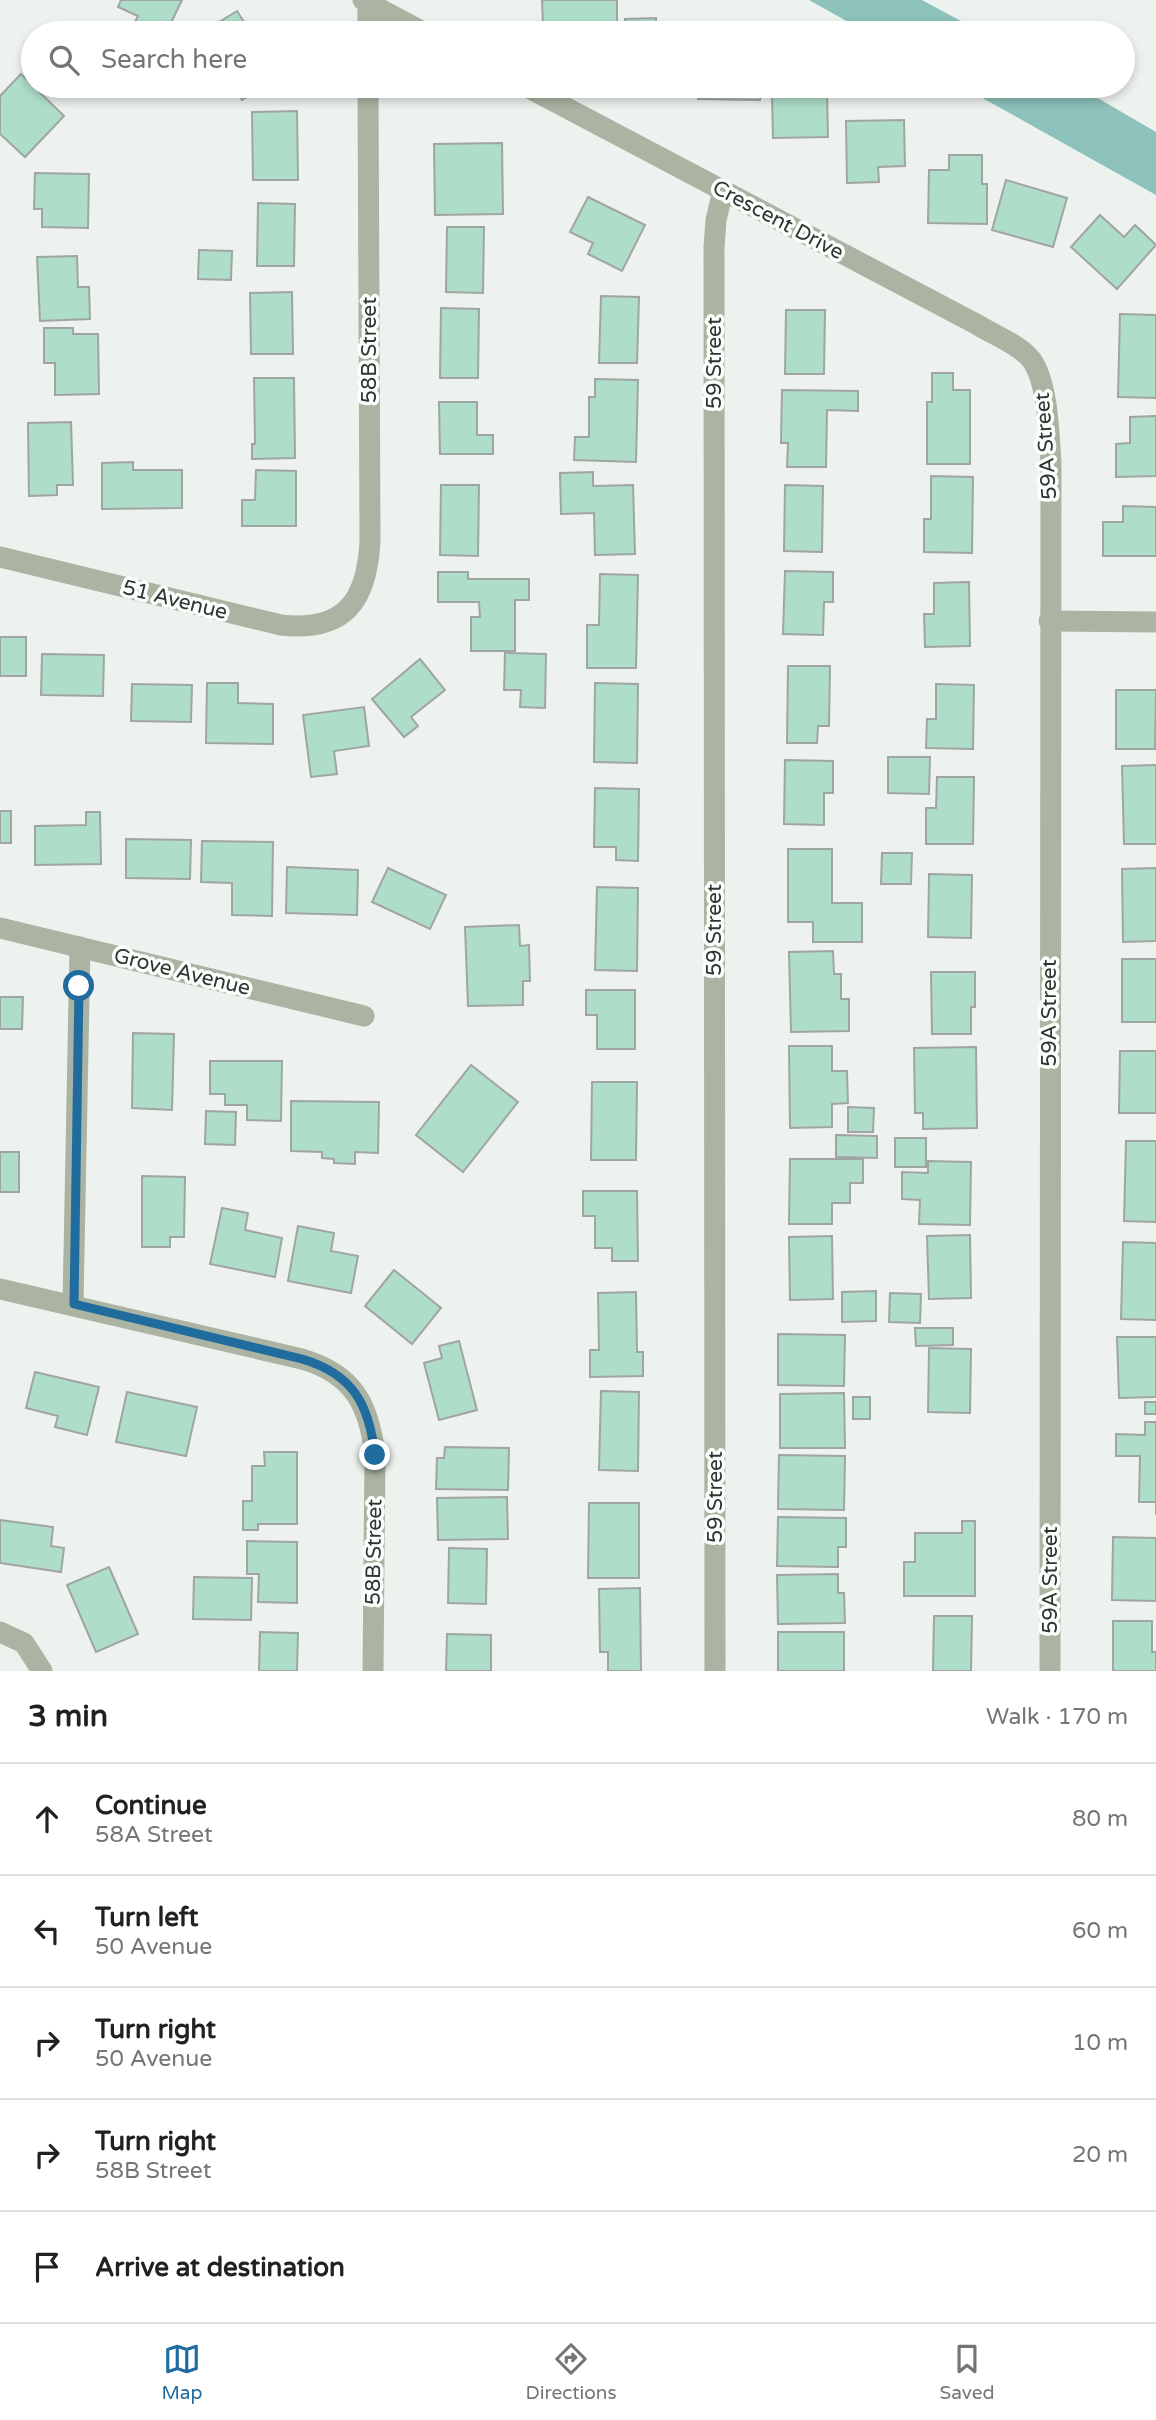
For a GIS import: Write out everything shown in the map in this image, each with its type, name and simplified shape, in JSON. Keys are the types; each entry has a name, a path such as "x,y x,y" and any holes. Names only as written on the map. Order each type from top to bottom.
{"street":[{"path":"365,1 367,21"},
{"path":"365,1 402,21"},
{"name":"58B Street","path":"348,609 362,589 367,575 370,541 368,98"},
{"name":"Crescent Drive","path":"548,98 978,325 1030,358"},
{"name":"59 Street","path":"715,1671 714,248 723,191"},
{"name":"59A Street","path":"1030,358 1041,381 1050,450 1050,1671"},
{"name":"51 Avenue","path":"0,557 281,625 302,628 318,625 348,609"},
{"path":"1049,621 1156,622"},
{"name":"Grove Avenue","path":"0,928 363,1016"},
{"path":"0,1289 74,1304 80,947"},
{"name":"58B Street","path":"74,1304 314,1363 338,1375 357,1394 369,1420 375,1455 373,1671"},
{"path":"0,1632 24,1643 42,1671"}],"water":[{"path":"809,0 922,0 961,21 847,21"},
{"path":"982,98 1098,98 1156,132 1156,195"}],"building":[{"path":"121,0 182,0 172,21 136,21 138,16 118,7"},
{"path":"542,0 617,0 617,21 543,21"},
{"path":"237,11 243,21 221,21"},
{"path":"656,18 656,21 625,21"},
{"path":"21,74 21,98 46,98 64,116 25,157 0,134 0,96"},
{"path":"760,98 760,100 698,99"},
{"path":"772,98 827,98 828,137 773,138"},
{"path":"297,111 298,180 253,180 252,112"},
{"path":"904,120 905,166 878,167 879,182 847,183 846,121"},
{"path":"502,143 503,214 435,215 434,144"},
{"path":"949,155 982,155 982,184 987,184 987,224 928,223 929,170 949,170"},
{"path":"35,173 89,174 88,228 42,227 42,209 34,209"},
{"path":"1006,180 1067,198 1053,247 992,230"},
{"path":"588,197 645,225 622,271 588,254 593,243 570,232"},
{"path":"258,203 295,204 294,266 257,266"},
{"path":"1100,215 1124,237 1135,225 1156,245 1117,289 1071,247"},
{"path":"447,227 484,227 483,293 446,292"},
{"path":"199,250 232,251 231,280 198,279"},
{"path":"77,256 78,287 89,287 90,319 40,321 37,257"},
{"path":"292,292 293,354 251,354 250,293"},
{"path":"601,296 639,297 637,363 599,363"},
{"path":"441,308 479,309 478,378 440,378"},
{"path":"786,310 825,310 824,374 785,374"},
{"path":"1120,314 1156,315 1156,398 1118,397"},
{"path":"44,328 73,328 73,334 98,334 99,394 55,395 55,363 44,363"},
{"path":"932,373 953,373 953,390 970,390 970,464 927,464 927,402 932,402"},
{"path":"254,378 294,378 295,458 252,459 252,444 255,444"},
{"path":"595,379 638,380 636,462 574,460 575,437 589,437 589,397 595,397"},
{"path":"782,390 858,391 858,411 827,410 826,467 787,467 788,443 781,443"},
{"path":"439,402 477,402 477,435 493,435 493,454 440,454"},
{"path":"1156,416 1156,476 1116,477 1116,444 1130,443 1130,417"},
{"path":"71,422 73,485 57,485 57,495 29,496 28,423"},
{"path":"133,462 133,470 182,470 182,508 102,509 102,463"},
{"path":"256,470 296,471 296,526 242,526 242,500 255,500"},
{"path":"593,472 593,486 633,485 635,554 595,555 594,513 561,514 560,473"},
{"path":"931,476 973,477 972,553 924,552 924,519 931,519"},
{"path":"441,485 479,485 478,556 440,555"},
{"path":"785,485 823,486 822,552 784,551"},
{"path":"1123,506 1156,507 1156,556 1103,556 1103,522 1123,522"},
{"path":"785,571 833,572 833,602 824,602 823,635 783,634"},
{"path":"438,572 468,572 468,579 529,579 529,600 515,600 515,651 471,651 471,617 480,617 479,602 438,602"},
{"path":"600,574 638,575 636,668 587,668 587,625 599,625"},
{"path":"969,582 970,646 925,647 924,614 934,614 934,583"},
{"path":"0,637 26,637 26,676 0,676"},
{"path":"505,653 546,654 545,708 520,707 521,690 504,690"},
{"path":"42,654 104,655 103,696 41,695"},
{"path":"420,659 445,690 411,717 418,726 404,737 372,699"},
{"path":"788,666 830,666 829,726 818,726 817,743 787,743"},
{"path":"207,683 238,683 238,703 273,704 273,744 206,743"},
{"path":"595,683 638,684 637,763 594,762"},
{"path":"132,684 192,685 191,722 131,721"},
{"path":"936,684 974,685 973,749 926,748 927,719 936,719"},
{"path":"1116,690 1156,690 1155,749 1116,749"},
{"path":"364,707 369,746 334,751 337,774 311,777 303,715"},
{"path":"888,757 930,757 929,794 888,793"},
{"path":"785,760 833,761 833,793 824,793 824,825 784,824"},
{"path":"1156,765 1156,844 1124,844 1122,766"},
{"path":"937,777 974,777 973,844 926,844 926,808 936,808"},
{"path":"595,788 639,789 638,861 616,860 616,847 594,847"},
{"path":"0,811 11,811 11,843 0,843"},
{"path":"86,812 100,812 101,864 35,865 35,826 86,825"},
{"path":"126,839 191,840 190,879 126,878"},
{"path":"202,841 273,842 272,916 232,915 232,883 201,882"},
{"path":"788,849 832,849 832,903 862,903 862,942 813,942 813,922 788,922"},
{"path":"882,853 912,853 911,884 881,884"},
{"path":"287,867 358,870 357,915 286,913"},
{"path":"388,868 446,895 430,929 372,902"},
{"path":"1156,868 1156,941 1123,942 1122,869"},
{"path":"929,874 972,875 971,938 928,937"},
{"path":"597,887 638,888 637,971 595,970"},
{"path":"519,925 520,946 529,945 530,981 523,981 523,1005 468,1006 465,927"},
{"path":"833,951 834,974 841,974 841,999 849,999 849,1031 791,1032 789,952"},
{"path":"1122,959 1156,959 1156,1022 1122,1022"},
{"path":"931,972 975,972 975,1007 971,1007 971,1034 932,1034"},
{"path":"586,990 635,990 635,1049 597,1049 597,1015 586,1015"},
{"path":"0,997 23,997 22,1029 0,1029"},
{"path":"133,1033 174,1034 172,1110 132,1108"},
{"path":"789,1046 832,1046 832,1071 847,1071 848,1103 832,1104 832,1127 790,1128"},
{"path":"976,1047 977,1128 923,1129 923,1113 915,1113 914,1048"},
{"path":"1120,1051 1156,1051 1156,1113 1119,1113"},
{"path":"210,1061 282,1061 281,1121 247,1120 247,1105 225,1105 225,1094 210,1094"},
{"path":"471,1065 518,1102 463,1172 416,1135"},
{"path":"592,1082 637,1082 636,1160 591,1160"},
{"path":"291,1101 379,1102 378,1153 355,1152 355,1164 334,1163 334,1159 322,1158 322,1152 291,1151"},
{"path":"848,1107 874,1108 873,1132 848,1132"},
{"path":"206,1111 236,1112 235,1145 205,1144"},
{"path":"836,1135 877,1136 877,1158 836,1157"},
{"path":"895,1138 926,1138 926,1167 895,1167"},
{"path":"1126,1141 1156,1141 1156,1222 1124,1221"},
{"path":"0,1152 19,1152 19,1192 0,1192"},
{"path":"790,1159 863,1159 863,1183 850,1183 850,1203 832,1203 832,1224 789,1224"},
{"path":"928,1161 971,1162 970,1225 919,1224 920,1200 902,1199 902,1172 928,1173"},
{"path":"142,1176 185,1177 184,1237 170,1237 170,1247 142,1247"},
{"path":"583,1191 637,1191 638,1261 612,1261 612,1248 595,1248 595,1216 583,1216"},
{"path":"222,1208 248,1213 245,1230 282,1238 275,1277 210,1264"},
{"path":"298,1226 334,1233 331,1251 358,1256 351,1293 288,1281"},
{"path":"970,1235 971,1298 929,1299 927,1236"},
{"path":"832,1236 833,1299 790,1300 789,1237"},
{"path":"1123,1242 1156,1243 1156,1320 1121,1319"},
{"path":"394,1270 441,1308 412,1344 365,1306"},
{"path":"876,1291 876,1321 842,1322 842,1292"},
{"path":"636,1292 637,1352 643,1352 643,1376 590,1377 590,1350 599,1350 598,1293"},
{"path":"890,1293 921,1294 920,1323 889,1322"},
{"path":"915,1328 953,1328 953,1345 916,1346"},
{"path":"778,1334 845,1335 844,1386 778,1385"},
{"path":"1117,1337 1156,1337 1156,1397 1119,1398"},
{"path":"459,1341 477,1410 439,1420 424,1363 442,1358 439,1346"},
{"path":"929,1348 971,1349 970,1413 928,1412"},
{"path":"35,1372 99,1387 87,1435 55,1427 58,1416 26,1408"},
{"path":"601,1391 639,1392 638,1471 599,1470"},
{"path":"127,1392 197,1407 186,1456 116,1442"},
{"path":"844,1393 845,1448 780,1448 780,1394"},
{"path":"853,1397 870,1397 870,1419 853,1419"},
{"path":"1145,1402 1156,1402 1156,1414 1145,1414"},
{"path":"1145,1422 1156,1422 1156,1502 1139,1502 1140,1456 1116,1456 1116,1434 1145,1435"},
{"path":"445,1447 509,1448 508,1490 436,1489 437,1458 444,1458"},
{"path":"264,1452 297,1452 297,1524 258,1524 258,1530 243,1530 243,1501 252,1501 252,1466 265,1466"},
{"path":"779,1455 845,1456 844,1510 778,1509"},
{"path":"507,1497 508,1539 438,1540 437,1498"},
{"path":"589,1503 639,1503 639,1578 588,1578"},
{"path":"778,1517 846,1518 846,1547 838,1547 838,1567 777,1566"},
{"path":"0,1520 53,1527 51,1546 64,1548 61,1572 0,1563"},
{"path":"962,1521 975,1521 975,1596 904,1596 904,1562 915,1562 915,1533 962,1533"},
{"path":"1113,1537 1156,1538 1156,1601 1112,1600"},
{"path":"247,1541 297,1542 297,1603 258,1602 259,1574 247,1574"},
{"path":"449,1548 487,1549 486,1604 448,1603"},
{"path":"109,1567 138,1634 96,1652 67,1585"},
{"path":"838,1574 838,1593 844,1593 845,1623 778,1624 777,1575"},
{"path":"194,1577 252,1578 251,1620 193,1619"},
{"path":"640,1588 641,1671 608,1671 608,1652 600,1652 599,1589"},
{"path":"934,1616 972,1616 971,1671 933,1671"},
{"path":"1113,1621 1152,1621 1152,1652 1156,1652 1156,1671 1113,1671"},
{"path":"260,1632 298,1633 297,1671 259,1671"},
{"path":"778,1632 844,1632 844,1671 778,1671"},
{"path":"447,1634 491,1635 491,1671 446,1671"}],"route":[{"path":"79,986 74,1304 302,1359 327,1368 348,1384 365,1408 373,1435 375,1455"}]}
